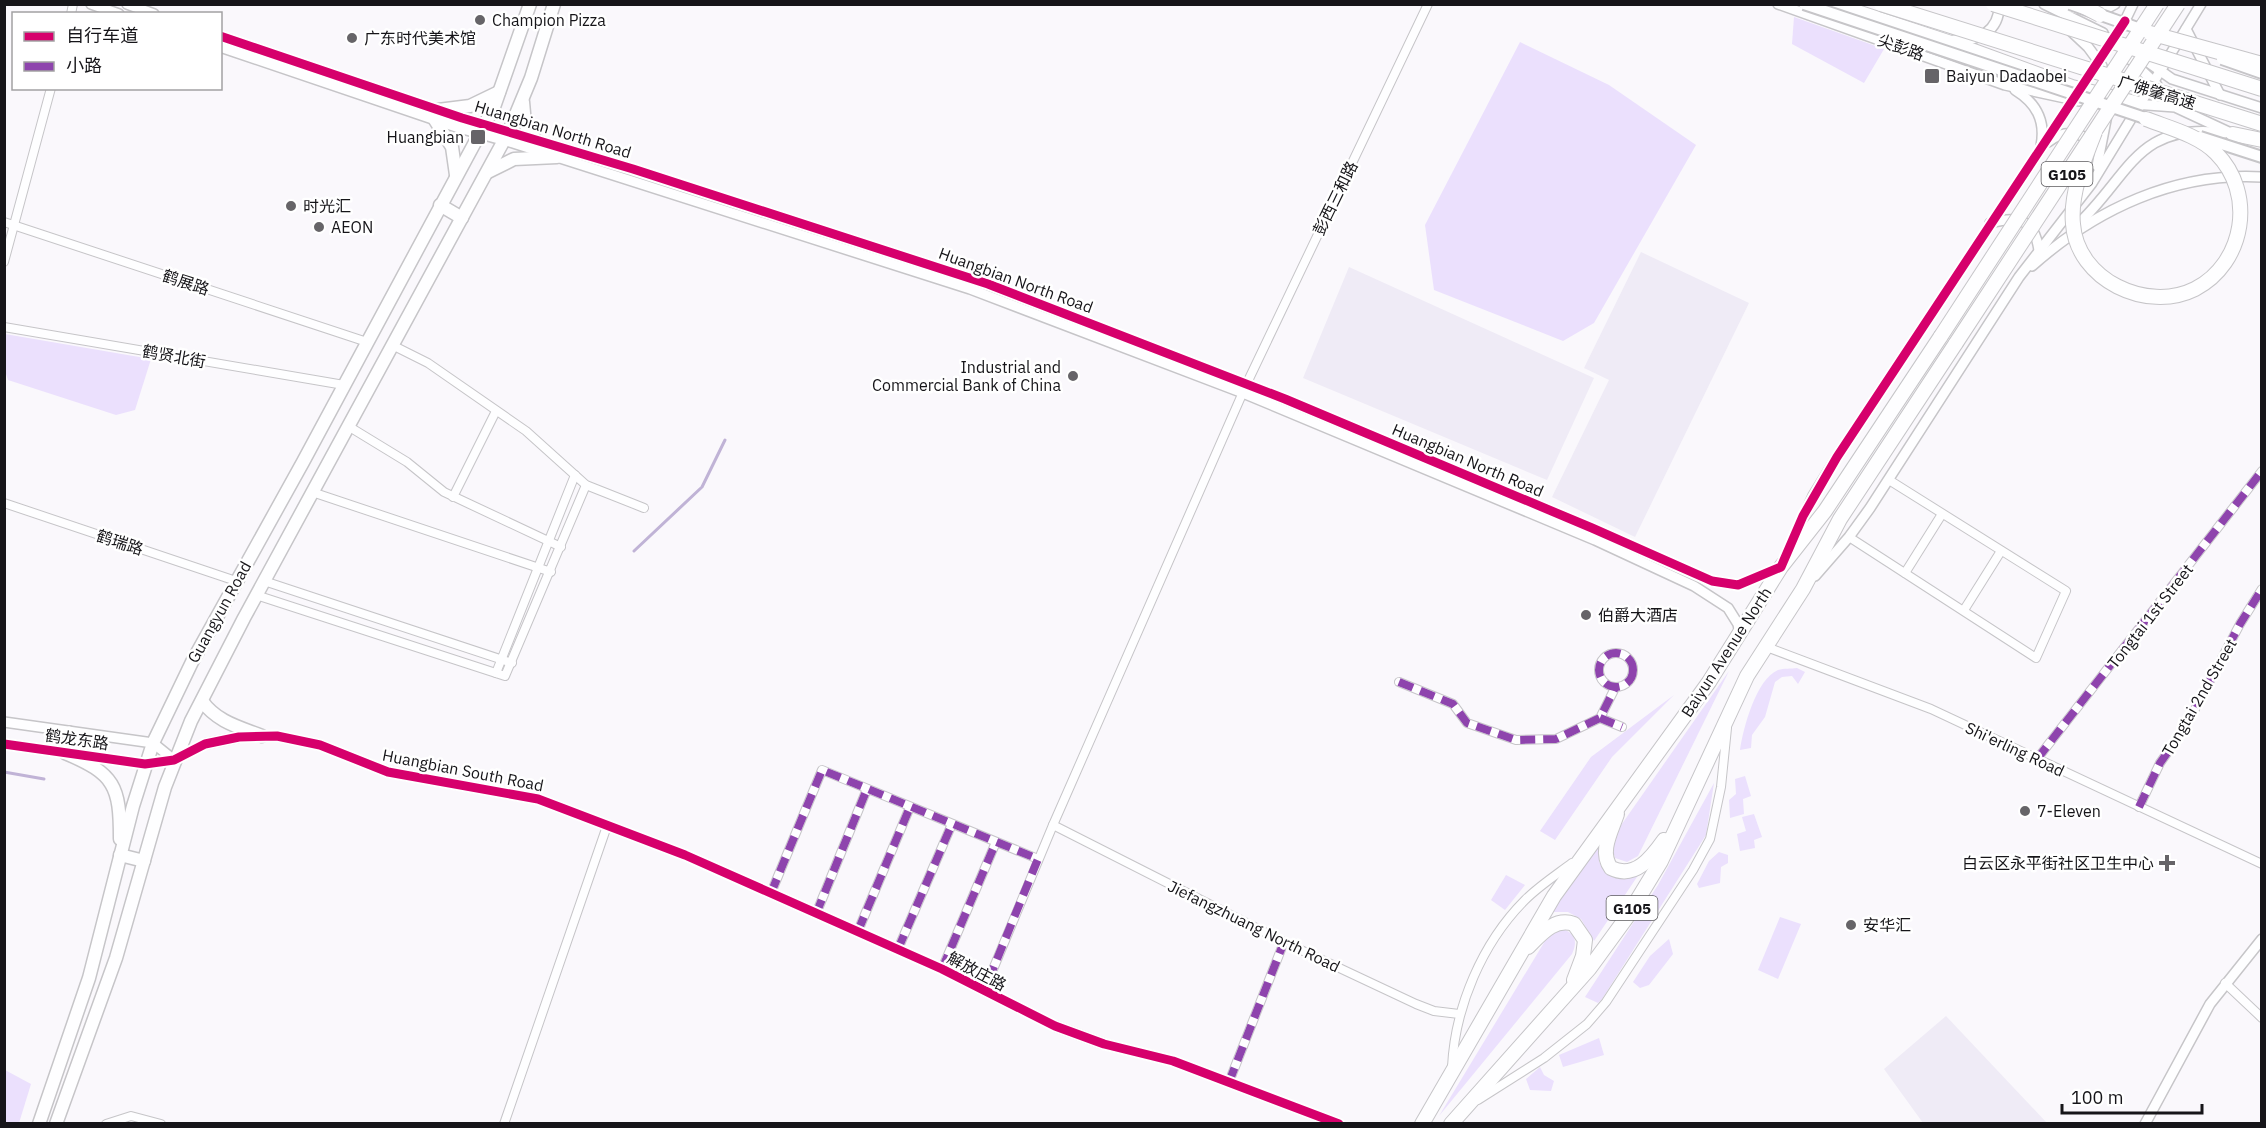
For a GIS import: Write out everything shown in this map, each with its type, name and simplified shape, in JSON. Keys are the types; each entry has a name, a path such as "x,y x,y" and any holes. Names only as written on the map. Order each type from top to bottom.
{"highway":[{"path":"1833,4 1940,39 2072,87 2139,104"},
{"name":"广佛肇高速","path":"1881,4 2262,124"},
{"name":"广佛肇高速","path":"1993,4 2262,89"},
{"path":"2079,4 2100,15"},
{"name":"Baiyun Avenue North","path":"1422,1124 1517,957 1581,857 1687,712 1740,635 1781,567 1825,511 2157,4"},
{"name":"Baiyun Avenue North","path":"1451,1124 1604,951 1641,894 1661,861 1729,710 1764,646 1803,588 1840,519 2178,4"},
{"path":"2150,33 2262,64"},
{"path":"2095,132 2080,174 2073,207 2073,231 2079,247 2094,270 2124,290 2156,296 2184,292 2213,277 2229,257 2240,231 2239,200 2227,170 2213,151 2197,140 2146,119"},
{"path":"2233,134 2262,140"},
{"path":"1621,800 1605,858 1617,871 1634,870 1646,862 1680,818"},
{"path":"1517,957 1554,925 1560,922 1574,924 1582,933 1584,948 1570,990"}],"main road":[{"name":"Guangyun Road","path":"39,1124 88,978 145,764 153,743 219,612 344,385 500,92 530,4"},
{"name":"Guangyun Road","path":"56,1124 106,986 174,760 256,595 507,135 523,99 554,4"},
{"path":"1804,4 2262,158"},
{"path":"2070,4 2262,73"},
{"path":"518,37 539,47"},
{"path":"456,175 452,147 437,115 470,106 500,92"},
{"path":"523,99 525,124 535,139"},
{"path":"487,173 514,159 557,157"},
{"path":"440,205 462,218"},
{"path":"219,612 229,621 237,622 244,618"},
{"path":"202,701 210,712 222,720 262,736"},
{"path":"65,753 90,763 101,772 116,791 120,807 120,855 144,861"}],"street":[{"path":"91,4 113,12"},
{"path":"127,4 147,12"},
{"name":"彭西三和路","path":"984,991 1053,825 1245,388 1428,4"},
{"name":"尖彭路","path":"1778,4 2005,85 2103,104 2175,107 2233,134"},
{"path":"1940,39 1977,39 1986,34 1995,24 1999,4"},
{"path":"2043,4 2114,39 2180,82 2262,108"},
{"path":"2043,4 2088,47 2101,63 2105,74 2108,99 2106,126 2092,183"},
{"path":"2057,4 2094,11 2115,4"},
{"path":"2133,4 2121,29 2123,45 2131,60 2154,81 2233,134 2262,158"},
{"path":"2043,252 2092,183 2201,4"},
{"path":"1781,567 1821,483 2125,21"},
{"path":"2186,29 2220,95"},
{"name":"Huangbian North Road","path":"222,37 437,115"},
{"name":"Huangbian North Road","path":"222,48 481,129 535,139 978,280 1592,528 1712,581 1738,585 1781,567"},
{"path":"2005,85 2028,99 2037,110 2043,128 2040,149"},
{"path":"4,262 50,90"},
{"path":"2233,134 2240,102"},
{"path":"1803,588 1849,537 2019,277 2043,252 2098,206 2124,169 2150,146 2171,134 2188,130 2233,134"},
{"path":"2040,149 2060,135 2072,133 2084,137 2095,149 2096,164 2092,183"},
{"name":"Huangbian North Road","path":"507,135 557,157 970,289 1245,388 1694,586 1728,608 1738,624 1740,635"},
{"path":"2043,252 2107,212 2149,193 2214,178 2262,177"},
{"path":"1990,223 2006,219 2023,221 2030,225 2036,234 2043,252"},
{"name":"鹤展路","path":"4,222 367,342"},
{"name":"鹤贤北街","path":"4,327 344,385"},
{"path":"392,345 428,363 526,431 586,485 644,508"},
{"path":"453,497 496,411"},
{"path":"348,426 378,442 453,497 561,547"},
{"name":"Tongtai 1st Street","path":"2037,759 2262,471"},
{"path":"496,673 576,476"},
{"path":"1849,537 2036,658 2066,591 1888,480"},
{"path":"256,595 505,676 586,485"},
{"path":"312,492 551,572"},
{"name":"鹤瑞路","path":"4,503 236,581"},
{"path":"1905,573 1942,514"},
{"path":"1964,610 2001,551"},
{"path":"264,581 512,663"},
{"name":"Tongtai 2nd Street","path":"2139,807 2160,763 2185,728 2240,624 2262,589"},
{"name":"Shi'erling Road","path":"1764,646 1931,709 2262,864"},
{"path":"1399,682 1453,704 1467,723 1516,740 1556,738 1600,718 1615,688 1626,685 1634,670 1629,659 1618,653 1607,656 1599,669 1602,680 1615,688"},
{"path":"1462,1110 1544,1058 1575,1034 1594,1017 1612,993 1693,870 1710,839 1719,798 1729,710"},
{"path":"1600,718 1622,727"},
{"name":"鹤龙东路","path":"4,722 153,743"},
{"path":"65,753 69,731"},
{"name":"Huangbian South Road","path":"174,760 205,744 239,737 277,736 320,745 397,774 538,800 607,826"},
{"path":"153,743 174,760"},
{"name":"鹤龙东路","path":"4,744 145,764 174,760"},
{"path":"771,893 822,770 1038,860"},
{"path":"816,914 867,789"},
{"path":"858,931 910,807"},
{"path":"898,949 952,824"},
{"name":"Jiefangzhuang North Road","path":"1053,825 1284,942 1425,1007 1460,1014"},
{"path":"504,1124 607,826"},
{"name":"解放庄路","path":"607,826 663,846 858,931 942,969 1032,1017 1080,1036 1173,1061 1339,1124"},
{"path":"942,969 996,842"},
{"path":"1451,1075 1460,1014 1478,971 1508,920 1532,893 1581,857"},
{"path":"2145,1124 2210,1005 2224,983 2262,939"},
{"path":"1229,1082 1284,942"},
{"path":"2224,983 2262,1018"},
{"path":"106,1124 130,1116 160,1124"}],"shaded area":[{"path":"1794,17 1884,49 1864,83 1792,44"},
{"path":"1520,42 1609,85 1696,145 1594,323 1563,341 1434,290 1425,225"},
{"path":"1641,252 1749,303 1635,537 1552,497 1609,380 1584,368"},
{"path":"1349,267 1594,378 1547,480 1303,378"},
{"path":"5,334 151,359 135,410 116,415 8,380 5,371"},
{"path":"1797,668 1805,672 1798,684 1792,676 1782,677 1775,682 1765,717 1752,735 1751,748 1740,750 1752,706 1763,683 1778,670"},
{"path":"1729,671 1638,856 1627,862 1615,858 1611,843 1617,831"},
{"path":"1674,695 1612,757 1555,840 1540,831 1591,757"},
{"path":"1745,776 1751,796 1743,799 1744,814 1730,818 1729,800 1736,794 1735,779"},
{"path":"1714,783 1706,835 1602,999 1598,1003 1585,997 1658,885"},
{"path":"1754,814 1762,837 1754,840 1755,848 1740,851 1737,834 1746,831 1742,817"},
{"path":"1598,845 1600,846 1599,862 1605,869 1639,874 1594,941 1581,919 1568,912 1552,912"},
{"path":"1719,852 1728,855 1728,863 1721,867 1720,883 1699,888 1697,884 1709,861"},
{"path":"1506,875 1525,885 1505,910 1491,900"},
{"path":"1780,917 1801,924 1778,979 1758,970"},
{"path":"1562,929 1574,938 1575,945 1572,954 1439,1116 1545,941 1553,933"},
{"path":"1669,939 1673,954 1649,985 1640,988 1633,982 1650,956"},
{"path":"1946,1016 2047,1123 1923,1123 1884,1069"},
{"path":"1599,1038 1604,1055 1563,1067 1559,1055"},
{"path":"1540,1067 1544,1075 1554,1081 1551,1091 1530,1090 1526,1079"},
{"path":"5,1070 31,1084 19,1123 5,1123"}],"waterway":[{"path":"634,551 702,487 725,440"},
{"path":"4,772 44,779"}],"marked path":[{"path":"2037,759 2262,471"},
{"path":"2139,807 2160,763 2185,728 2240,624 2262,589"},
{"path":"1616,653 1628,658 1633,670 1628,682 1616,687 1604,682 1599,670 1604,658 1616,653"},
{"path":"1399,682 1453,704 1467,723 1516,740 1556,739 1600,718 1615,688"},
{"path":"1600,718 1622,727"},
{"path":"771,893 822,770 1038,859 984,991"},
{"path":"816,914 867,789"},
{"path":"858,931 910,807"},
{"path":"898,949 952,824"},
{"path":"942,969 996,842"},
{"path":"1229,1082 1284,942"}],"cycle path":[{"path":"222,37 462,118 633,169 988,284 1285,399 1712,581 1738,585 1781,567 1803,516 1837,457 2125,21"},
{"path":"4,744 145,764 174,760 205,744 239,737 277,736 320,745 388,772 538,799 685,855 942,969 1055,1026 1104,1044 1173,1061 1339,1124"}],"place":[{"name":"Champion Pizza","path":"480,20"},
{"name":"广东时代美术馆","path":"352,38"},
{"name":"Baiyun Dadaobei","path":"1932,76"},
{"name":"Huangbian","path":"478,137"},
{"name":"时光汇","path":"291,206"},
{"name":"AEON","path":"319,227"},
{"name":"Industrial and Commercial Bank of China","path":"1073,376"},
{"name":"伯爵大酒店","path":"1586,615"},
{"name":"7-Eleven","path":"2025,811"},
{"name":"白云区永平街社区卫生中心","path":"2167,863"},
{"name":"安华汇","path":"1851,925"}]}
